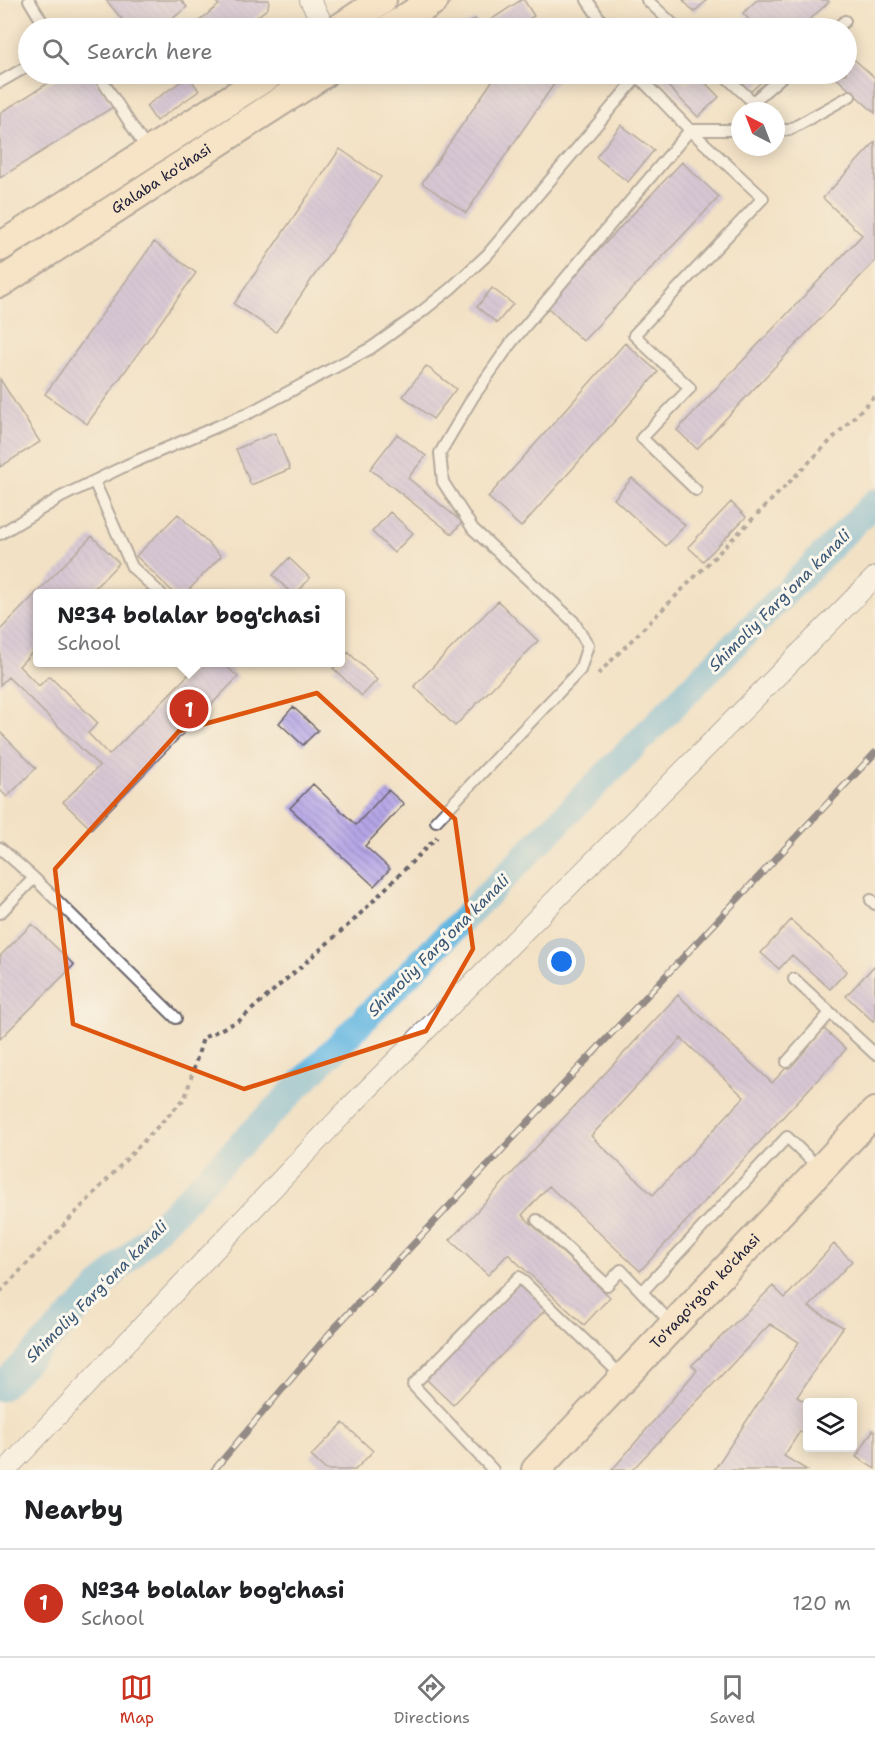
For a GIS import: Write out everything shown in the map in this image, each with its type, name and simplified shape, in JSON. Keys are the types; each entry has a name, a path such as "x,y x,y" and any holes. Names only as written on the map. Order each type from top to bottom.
{"main road":[{"path":"355,18 382,0"},
{"path":"406,18 434,0"},
{"name":"G'alaba ko'chasi","path":"0,247 254,84"},
{"name":"G'alaba ko'chasi","path":"0,283 308,84"},
{"name":"To'raqo'rg'on ko'chasi","path":"536,1470 875,1112"}],"street":[{"path":"310,0 320,18"},
{"path":"6,1470 346,1111 875,577"}],"lane":[{"path":"29,0 40,18"},
{"path":"587,0 599,18"},
{"path":"647,0 666,18"},
{"path":"0,82 18,72"},
{"path":"104,84 148,152"},
{"path":"0,534 61,497 250,411 371,348 420,313 487,255 630,84"},
{"path":"646,84 690,130 763,198 634,335 690,388 642,438 696,490"},
{"path":"734,84 753,102 774,84"},
{"path":"785,130 789,130 849,96"},
{"path":"436,820 580,670 588,645 573,621 473,529 443,482 440,453 473,397 510,343 690,130 731,130"},
{"path":"94,481 132,567 155,589"},
{"path":"0,848 34,878 176,1018"},
{"path":"0,913 34,878"},
{"path":"794,979 875,1054"},
{"path":"787,1062 830,1013"},
{"path":"642,1292 787,1137 821,1170"},
{"path":"537,1220 607,1285 621,1270 673,1326"},
{"path":"493,1470 412,1384 519,1276 624,1377"}],"path":[{"path":"598,675 875,396"},
{"path":"0,1292 185,1098 203,1038 240,1020 355,919 439,835"}],"highlighted area":[{"path":"317,693 455,819 473,949 426,1031 244,1089 73,1024 55,869 179,731"}],"building":[{"path":"106,0 181,0 187,7 173,18 121,18"},
{"path":"214,0 269,0 268,8 256,18 203,18 219,5"},
{"path":"521,0 524,0 534,16 531,18 494,18"},
{"path":"683,0 707,0 694,12"},
{"path":"757,0 827,0 829,2 811,18 747,18 743,13"},
{"path":"857,62 875,78 875,113 843,84 857,84"},
{"path":"47,84 98,84 113,107 0,178 0,113"},
{"path":"178,84 194,84 199,91 156,121 146,106"},
{"path":"490,84 554,84 466,213 422,183"},
{"path":"666,84 707,84 719,97 698,117"},
{"path":"739,84 759,84 748,94"},
{"path":"621,125 654,150 628,182 596,157"},
{"path":"875,142 875,261 697,449 677,430 862,235 823,198"},
{"path":"340,149 381,177 276,332 234,304"},
{"path":"682,162 719,197 583,341 546,306"},
{"path":"154,242 196,273 87,424 45,394"},
{"path":"492,288 513,304 497,323 477,307"},
{"path":"625,343 658,372 521,527 488,497"},
{"path":"426,366 456,389 433,419 403,396"},
{"path":"0,379 40,442 0,467"},
{"path":"275,433 290,469 251,485 236,449"},
{"path":"397,434 426,456 408,478 462,522 452,534 370,469"},
{"path":"632,478 685,525 666,546 614,499"},
{"path":"731,502 746,517 703,561 688,547"},
{"path":"390,512 413,533 394,553 372,532"},
{"path":"178,514 221,556 190,589 170,589 136,556"},
{"path":"92,536 119,563 94,589 40,589"},
{"path":"289,558 310,578 300,589 287,589 273,575"},
{"path":"33,596 33,651 19,666 39,686 49,676 98,723 88,733 109,755 196,667 227,667 238,677 91,829 63,802 99,766 8,677 0,685 0,630"},
{"path":"498,601 538,641 455,726 414,686"},
{"path":"348,652 377,680 362,696 333,668 345,667 345,656"},
{"path":"293,707 318,730 303,745 279,723"},
{"path":"0,732 36,768 7,797 0,790"},
{"path":"313,784 356,825 388,790 404,804 365,846 390,869 374,886 290,808"},
{"path":"791,920 847,971 830,989 792,955 779,969 761,953"},
{"path":"32,924 74,965 0,1039 0,956"},
{"path":"875,965 875,1018 873,1021 846,996"},
{"path":"678,995 772,1083 823,1028 846,1049 640,1271 549,1186 522,1215 610,1297 584,1325 508,1254 488,1275 450,1240","holes":["681,1038 744,1097 653,1195 591,1136"]},
{"path":"834,1244 852,1261 809,1307 843,1327 797,1397 803,1401 803,1433 800,1431 784,1456 807,1470 714,1470 799,1342 770,1324 632,1470 612,1470 697,1370 692,1365 773,1286 785,1298"},
{"path":"520,1282 547,1308 453,1405 426,1379"},
{"path":"343,1423 373,1451 355,1470 326,1470 311,1456"},
{"path":"873,1430 875,1432 875,1469 856,1457"}],"waterway":[{"name":"Shimoliy Fargʻona kanali","path":"0,1388 875,502"}],"railway":[{"path":"214,1470 329,1334 875,753"}],"place":[{"name":"№34 bolalar bog'chasi","path":"189,709"}]}
